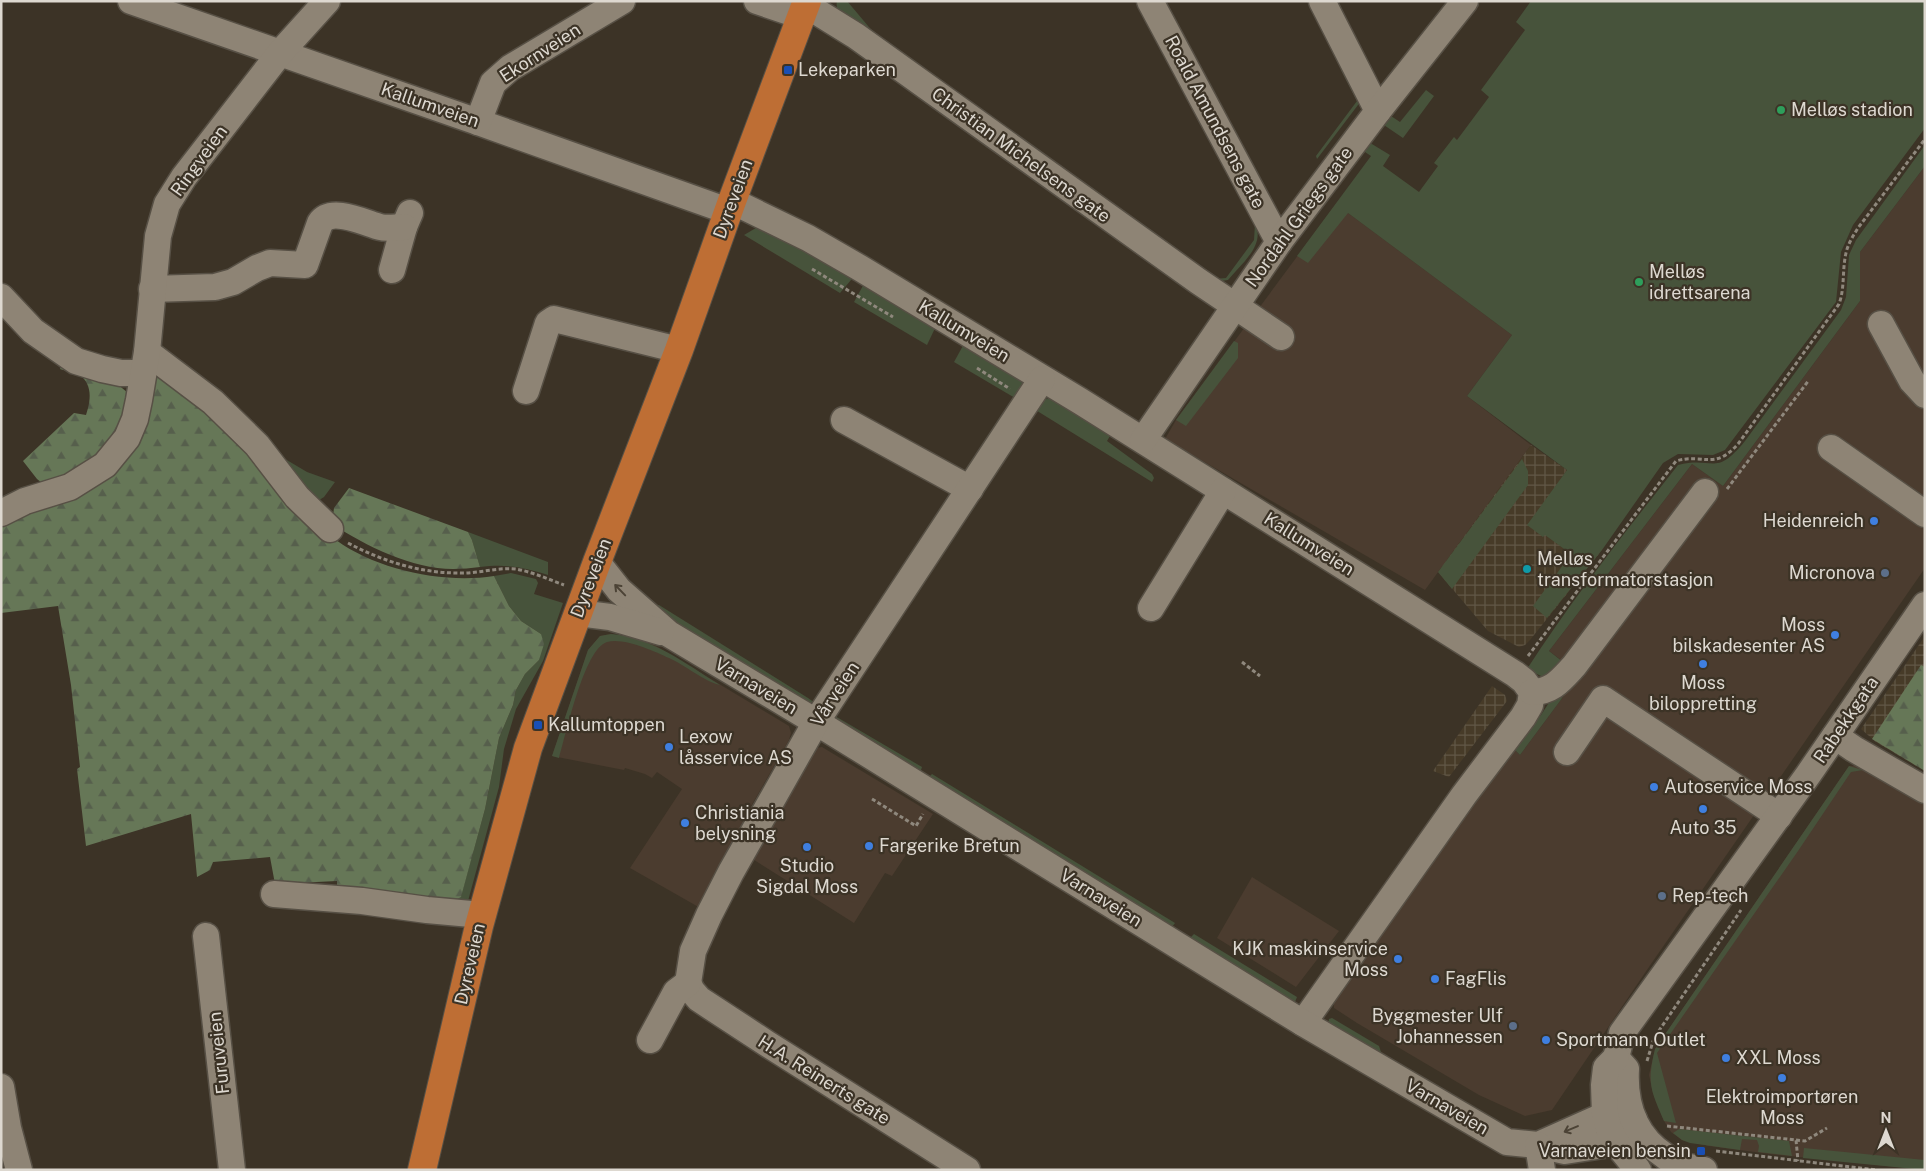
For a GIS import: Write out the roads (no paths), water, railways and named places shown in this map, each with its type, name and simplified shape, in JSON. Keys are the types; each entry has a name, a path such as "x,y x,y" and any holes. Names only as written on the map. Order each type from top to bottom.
{"main road":[{"name":"Dyreveien","path":"422,1170 482,915 528,748 679,350 730,206 805,8"}],"street":[{"name":"Kallumveien","path":"131,1 478,122 730,206 758,212 838,255 1035,389 1143,440 1224,490 1515,674 1524,681 1532,692"},
{"name":"Ringveien","path":"1,513 25,501 70,486 105,465 127,438 135,419 139,400 145,362 158,236 168,204 184,177 280,53 327,1"},
{"name":"Ekornveien","path":"478,122 493,83 510,68 622,1"},
{"name":"Christian Michelsens gate","path":"756,1 805,8 856,36 1190,276 1281,337"},
{"name":"Roald Amundsens gate","path":"1150,1 1279,242"},
{"path":"1322,1 1378,110"},
{"name":"Nordahl Griegs gate","path":"1143,440 1279,242 1378,110 1465,1"},
{"path":"152,289 215,287 233,282 270,263 305,265 320,223 329,216 348,218 382,228 407,220 392,270"},
{"path":"1,297 33,331 76,361 102,369 121,372 145,362 200,392 258,445 297,497 330,530"},
{"path":"526,392 548,323 554,319 679,350"},
{"path":"1881,324 1912,382 1925,395"},
{"name":"Vårveien","path":"688,983 693,951 705,923 731,872 816,722 1035,389"},
{"path":"844,420 970,488"},
{"path":"1831,448 1925,514"},
{"path":"1151,608 1224,490"},
{"path":"1303,1023 1464,795 1523,717 1530,705 1532,692 1541,692 1553,688 1574,666 1705,492"},
{"path":"597,562 619,590 669,634"},
{"path":"582,602 610,616 669,634"},
{"name":"Rabekkgata","path":"1616,1058 1622,1034 1779,816 1925,605"},
{"name":"Varnaveien","path":"669,634 816,722 1303,1023 1507,1142 1538,1144 1565,1150 1616,1142"},
{"path":"1567,752 1603,699 1779,816"},
{"path":"1835,736 1925,790"},
{"path":"274,894 362,901 482,915"},
{"name":"Furuveien","path":"206,936 232,1170"},
{"path":"650,1040 676,992 688,983"},
{"name":"H.A. Reinerts gate","path":"688,983 692,991 706,1004 967,1170"},
{"path":"1638,1170 1616,1142 1609,1129 1605,1115 1604,1085 1606,1068 1616,1058 1626,1069 1625,1085 1628,1104 1634,1120 1639,1132 1651,1148 1677,1164 1710,1160"},
{"path":"1,1087 8,1128 19,1170"},
{"path":"1605,1115 1634,1120"},
{"name":"Varnaveien","path":"1538,1144 1605,1115"},
{"path":"1616,1142 1634,1120"},
{"path":"1538,1144 1542,1170"}],"place":[{"name":"Lekeparken","path":"788,70"},
{"name":"Melløs stadion","path":"1781,110"},
{"name":"Melløs idrettsarena","path":"1639,282"},
{"name":"Heidenreich","path":"1874,521"},
{"name":"Melløs transformatorstasjon","path":"1527,569"},
{"name":"Micronova","path":"1885,573"},
{"name":"Moss bilskadesenter AS","path":"1835,635"},
{"name":"Moss biloppretting","path":"1703,664"},
{"name":"Kallumtoppen","path":"538,725"},
{"name":"Lexow låsservice AS","path":"669,747"},
{"name":"Autoservice Moss","path":"1654,787"},
{"name":"Auto 35","path":"1703,809"},
{"name":"Christiania belysning","path":"685,823"},
{"name":"Fargerike Bretun","path":"869,846"},
{"name":"Studio Sigdal Moss","path":"807,847"},
{"name":"Rep-tech","path":"1662,896"},
{"name":"KJK maskinservice Moss","path":"1398,959"},
{"name":"FagFlis","path":"1435,979"},
{"name":"Byggmester Ulf Johannessen","path":"1513,1026"},
{"name":"Sportmann Outlet","path":"1546,1040"},
{"name":"XXL Moss","path":"1726,1058"},
{"name":"Elektroimportøren Moss","path":"1782,1078"},
{"name":"Varnaveien bensin","path":"1701,1151"}]}
